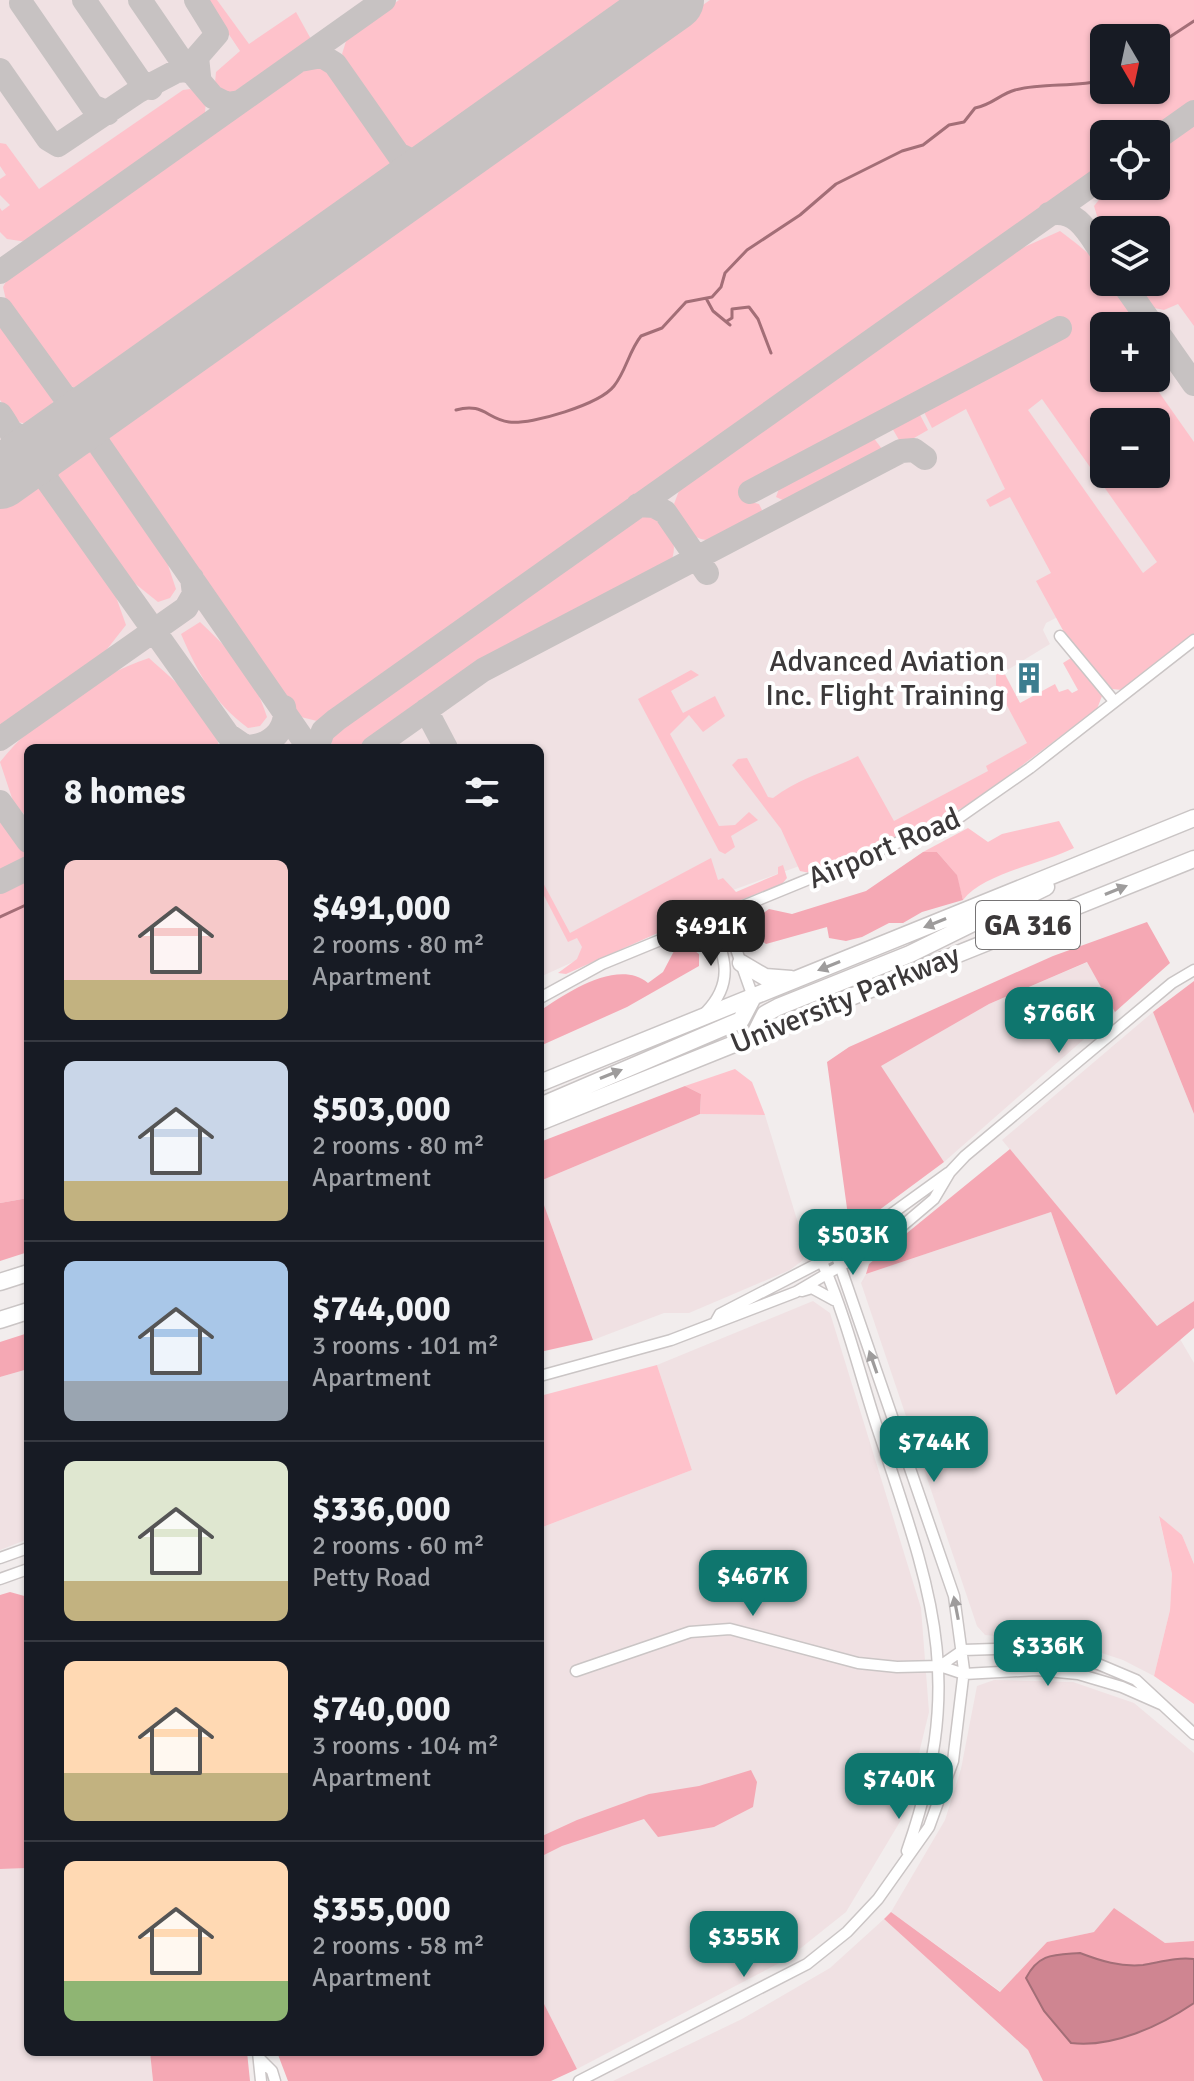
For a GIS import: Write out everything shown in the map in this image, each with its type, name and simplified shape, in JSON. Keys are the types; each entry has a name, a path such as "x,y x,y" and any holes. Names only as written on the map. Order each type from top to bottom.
{"highway":[{"name":"University Parkway","path":"544,1081 1194,818"},
{"name":"University Parkway","path":"544,1120 1194,859"},
{"path":"754,1036 765,1014 778,1007 944,938 1022,901 1086,862"},
{"path":"741,963 765,977 797,979"},
{"path":"544,1104 741,1020 753,997"},
{"path":"0,1282 24,1274"},
{"path":"0,1320 24,1312"}],"street":[{"path":"1060,636 1114,701"},
{"name":"Airport Road","path":"544,996 602,964 960,817 996,793 1194,640"},
{"path":"733,941 735,925 747,905"},
{"path":"724,915 753,997"},
{"path":"700,1018 717,1000 728,969 710,920"},
{"path":"544,1375 728,1321 796,1292 827,1273 837,1260 921,1189 950,1172 1056,1079 1172,983 1194,970"},
{"path":"715,1323 720,1314 822,1262 858,1255 888,1238 934,1199 950,1172"},
{"path":"848,1292 849,1273 858,1255"},
{"path":"579,2081 807,1964 847,1932 878,1899 929,1827 957,1749 964,1674 963,1650 950,1584 837,1260"},
{"path":"822,1262 914,1537 933,1609 941,1683 938,1738 926,1792 903,1860"},
{"path":"796,1292 812,1288 836,1301"},
{"path":"0,1558 24,1549"},
{"path":"0,1579 24,1570"},
{"path":"576,1671 690,1632 730,1629 858,1663 897,1667 940,1666 964,1674 1037,1670 1078,1674 1122,1687 1163,1705"},
{"path":"940,1666 963,1650 1024,1648 1072,1653 1136,1680 1194,1734"},
{"path":"258,2056 261,2081"},
{"path":"259,2056 275,2081"}],"shaded area":[{"path":"0,0 1194,0 1194,625 1083,604 1046,623 1043,630 1050,644 1004,672 1040,743 891,833 722,894 544,975 544,744 24,744 24,1193 0,1197"},
{"path":"206,0 217,0 249,44 296,12 312,41 240,92 226,93 215,83 216,72 240,51"},
{"path":"399,0 638,0 416,155 410,152 342,54 347,38"},
{"path":"710,0 1194,0 1194,104 1170,121 1090,120 1090,177 317,721 301,717 108,438 112,423"},
{"path":"322,66 335,77 395,161 393,173 87,389 67,386 6,300 3,287 8,278 305,67"},
{"path":"190,89 206,100 205,113 200,120 27,242 7,239 0,232 0,208 2,211 10,205 0,195 0,179 6,175 0,166 0,143 6,144 39,189 183,90"},
{"path":"1194,121 1194,326 1178,304 1164,310 1149,307 1141,296 1170,296 1170,216 1097,216 1094,206 1099,200 1170,200 1170,139"},
{"path":"1060,231 1081,247 1090,256 1090,296 1120,296 1131,312 1090,312 1090,392 1159,392 1194,442 1194,635 1122,690 1112,689 1065,634 1036,581 1051,573 1010,497 990,507 986,500 1005,489 966,409 932,428 923,410 1060,336 1059,319 896,407 902,420 919,413 928,430 907,442 899,440 884,414 746,486 753,499 751,502 759,504 762,510 756,520 739,531 717,539 699,538 685,527 674,504 680,488 693,477 978,275 1020,249"},
{"path":"0,321 54,398 49,415 37,425 16,422 0,400"},
{"path":"873,437 882,449 876,458 797,500 789,503 776,497 780,486"},
{"path":"77,448 94,453 166,559 176,589 170,598 158,602 133,582 58,481 59,461"},
{"path":"23,486 37,487 46,493 115,594 126,625 104,653 0,729 0,503"},
{"path":"645,516 654,518 667,528 673,542 674,550 668,567 467,672 364,744 331,744 332,735 345,723 614,533"},
{"path":"200,622 231,654 255,689 267,717 260,726 248,728 236,718 200,674 181,634"},
{"path":"149,658 202,710 218,744 24,744 24,814 14,804 0,762 31,729 67,700 128,666"},
{"path":"1071,658 1102,696 1097,709 972,803 810,873 800,871 781,829 732,765 738,759 747,758 768,797 773,798 804,780 858,756 894,821 988,771 986,766 1027,743 996,685 996,673 1002,669 1020,703 1055,684 1059,692 1068,689 1072,693 1078,690 1063,663"},
{"path":"691,670 699,675 671,691 683,713 715,696 725,716 703,732 689,715 670,734 719,826 735,825 749,812 758,820 731,836 735,847 725,854 719,851 638,699"},
{"path":"0,820 24,851 24,858 0,873"},
{"path":"1059,821 1074,848 999,876 972,891 963,900 956,874 937,852 923,852 968,828 988,842 1002,834"},
{"path":"923,852 937,852 957,875 963,900 922,912 903,923 889,923 862,937 846,941 829,938 827,927 766,944 755,935 755,919 769,909 792,914 866,891"},
{"path":"711,858 718,880 723,878 736,892 778,874 778,867 783,865 787,878 782,884 678,924 566,974 558,973 577,959 582,947 577,938 568,942 544,896 544,884 570,933"},
{"path":"24,879 24,1199 0,1203 0,892"},
{"path":"1147,922 1170,963 1115,1012 1087,962 989,1004 881,1066 944,1162 863,1222 849,1223 827,1062 849,1047 1053,956"},
{"path":"688,946 699,954 699,966 627,1007 544,1044 544,1008 578,988 608,976 636,976 648,983 663,972 674,951"},
{"path":"1088,962 1115,1012 944,1162 880,1066 989,1004"},
{"path":"1194,981 1194,1114 1153,1012"},
{"path":"1153,1012 1194,1114 1194,1301 1157,1326 1002,1140"},
{"path":"735,1069 752,1082 765,1115 700,1114 701,1094 685,1086"},
{"path":"685,1086 701,1094 700,1114 544,1179 544,1140"},
{"path":"700,1114 765,1115 805,1246 803,1260 790,1270 689,1313 664,1313 593,1340 544,1205 544,1179"},
{"path":"1010,1149 1157,1326 1194,1301 1194,1328 1116,1395 1051,1212 866,1274 869,1264"},
{"path":"24,1199 24,1253 0,1261 0,1203"},
{"path":"544,1205 593,1340 544,1351"},
{"path":"1051,1212 1116,1395 1180,1339 1194,1363 1194,1564 1182,1535 1159,1517 1172,1574 1170,1610 1154,1676 1123,1660 1071,1643 985,1635 977,1626 861,1283 866,1274"},
{"path":"813,1301 830,1313 921,1608 929,1712 904,1815 846,1912 787,1959 577,2069 544,2004 544,1526 692,1470 657,1365"},
{"path":"24,1334 24,1370 0,1377 0,1342"},
{"path":"657,1365 692,1470 544,1526 544,1395"},
{"path":"24,1370 24,1541 0,1550 0,1377"},
{"path":"1159,1516 1182,1535 1194,1564 1194,1704 1154,1676 1170,1610 1172,1574"},
{"path":"10,1592 24,1596 24,1868 0,1869 0,1595"},
{"path":"994,1680 1073,1682 1134,1703 1194,1753 1194,1941 1165,1943 1094,1932 1047,1942 1001,1992 891,1912 945,1820 961,1769 977,1686"},
{"path":"751,1770 757,1782 753,1807 714,1827 658,1837 644,1819 544,1855 544,1835 577,1820 649,1794 699,1786"},
{"path":"24,1868 24,2056 150,2056 153,2081 0,2081 0,1869"},
{"path":"1114,1908 1165,1943 1194,1941 1194,2081 1043,2081 1028,2050 884,1919 891,1912 1000,1992 1047,1942 1094,1932"},
{"path":"884,1919 1028,2050 1043,2081 613,2081 742,2019 830,1968"},
{"path":"1080,1953 1126,1965 1194,1959 1194,2003 1136,2034 1103,2042 1071,2043 1044,2011 1026,1978 1036,1964 1048,1957"},
{"path":"544,2004 577,2069 551,2081 288,2081 279,2056 544,2056"},
{"path":"150,2056 247,2056 250,2081 153,2081"}],"waterway":[{"path":"1170,37 1194,21"},
{"path":"456,410 479,409 502,420 520,422 565,412 595,400 614,386 641,336 662,328 686,302 712,297 721,287 725,273 747,250 800,215 836,184 902,151 923,145 949,125 964,122 975,108 1010,92 1037,86 1090,83"},
{"path":"707,300 713,311 730,325"},
{"path":"727,321 732,318 732,309 749,307 758,319 771,353"},
{"path":"0,917 24,906"}],"taxiway":[{"path":"84,0 142,84 151,88"},
{"path":"140,0 179,57 213,97 227,104 240,102"},
{"path":"196,0 217,34 197,57 199,76"},
{"path":"0,272 384,0"},
{"path":"21,3 92,106 108,113"},
{"path":"300,60 322,56 335,64 405,164 403,184 394,198"},
{"path":"0,70 48,139 58,145 137,92 177,71 186,70 199,76"},
{"path":"1170,129 1194,112"},
{"path":"402,156 422,166 446,161"},
{"path":"318,744 323,731 336,720 1090,186"},
{"path":"1049,214 1068,215 1090,235"},
{"path":"1132,296 1143,312"},
{"path":"1,309 64,396 85,406 108,401"},
{"path":"750,492 1060,328"},
{"path":"1170,350 1194,384"},
{"path":"108,401 96,420 98,443 306,744"},
{"path":"0,414 15,446 12,460 1,477"},
{"path":"12,432 37,442 49,440 60,432"},
{"path":"98,443 76,434 54,439 45,456 47,480 228,735 241,744"},
{"path":"379,744 483,670 901,451 914,450 925,458"},
{"path":"638,505 654,506 665,512 707,573"},
{"path":"0,739 186,608 194,594 192,578"},
{"path":"262,744 280,731 285,716 284,707"},
{"path":"426,710 444,744"},
{"path":"0,802 24,835"},
{"path":"0,882 24,870"}],"runway":[{"path":"0,478 673,0"}],"place":[{"name":"Advanced Aviation Inc. Flight Training","path":"1029,678"}]}
